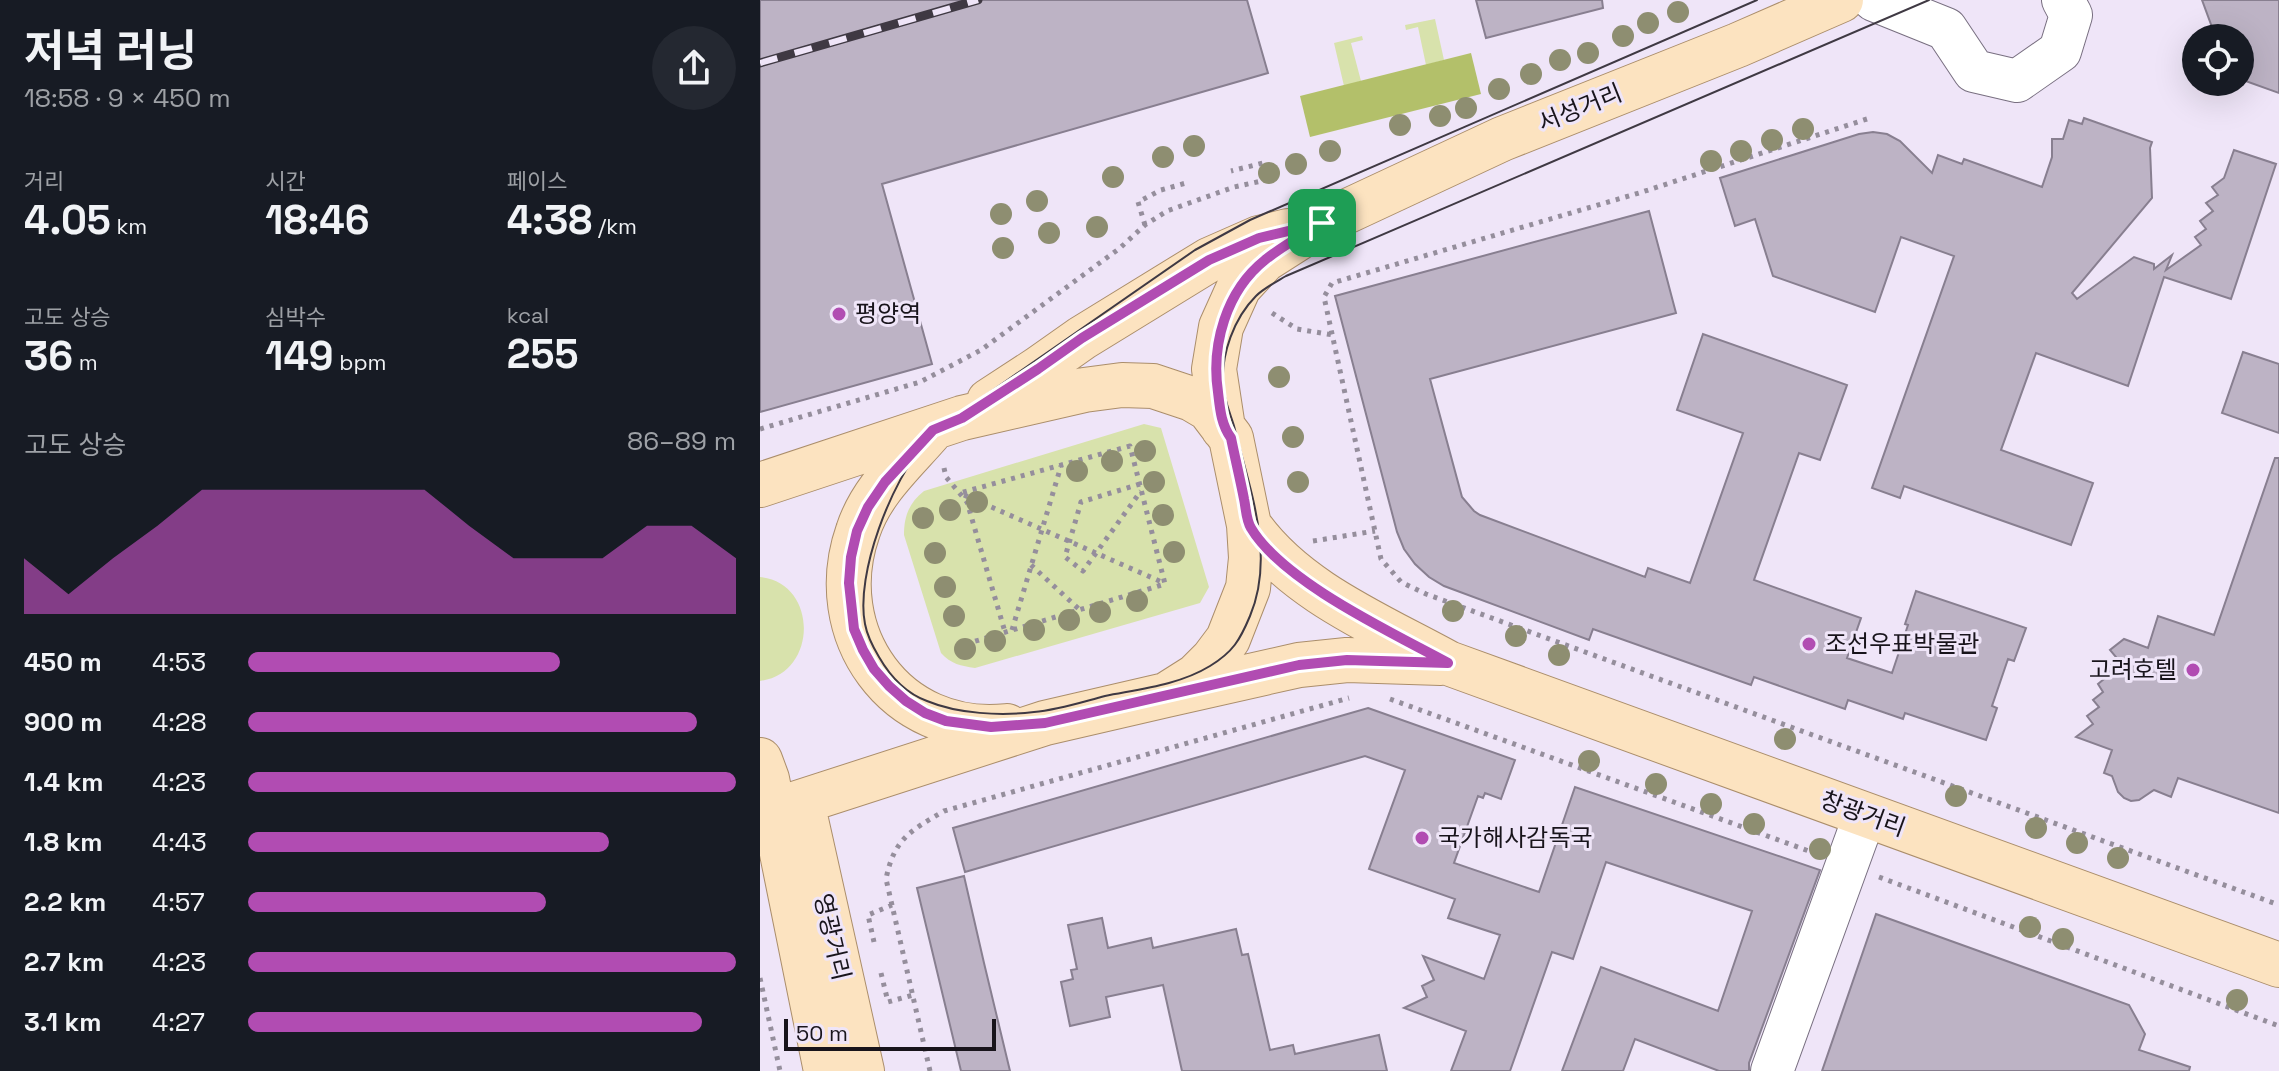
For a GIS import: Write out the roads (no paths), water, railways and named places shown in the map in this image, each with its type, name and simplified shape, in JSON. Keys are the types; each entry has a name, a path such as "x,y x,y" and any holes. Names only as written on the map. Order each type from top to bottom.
{"main road":[{"name":"서성거리","path":"1322,223 1502,139 1738,45 1841,0"},
{"path":"1045,723 991,727 946,721 906,701 874,669 854,629 849,583 857,531 868,507 885,482 948,424 1082,338 1209,260 1259,238 1322,223"},
{"path":"1223,428 1214,369 1221,327 1239,287 1264,260 1322,223"},
{"path":"760,485 948,424 1084,390 1122,385 1153,386 1192,399 1209,409 1231,438 1249,525 1251,558 1248,588 1228,639 1196,676 1166,695"},
{"path":"1249,525 1261,542 1287,567 1320,591 1448,663"},
{"path":"770,791 1045,723 1299,665 1347,660 1448,663"},
{"name":"창광거리","path":"1448,663 2279,965"},
{"name":"영광거리","path":"770,791 826,1071"},
{"name":"영광거리","path":"770,791 862,1071"}],"street":[{"path":"1874,0 1946,29 1974,71 2017,81 2060,51 2071,15 2063,0"},
{"path":"1772,1071 1865,815"}],"tram line":[{"path":"1757,0 1250,220 1195,250 947,422 925,443 900,480 871,555 863,603 865,624 872,645 888,671 919,698 966,711 1008,714 1052,710 1159,686 1185,678 1218,661 1235,645 1243,632 1257,593 1261,569 1253,497 1223,385 1224,361 1230,337 1241,315 1256,296 1286,276 1929,0"}],"railway":[{"path":"760,63 978,0"}],"place":[{"name":"평양역","path":"839,314"},
{"name":"조선우표박물관","path":"1809,644"},
{"name":"고려호텔","path":"2193,670"},
{"name":"국가해사감독국","path":"1422,838"}]}
